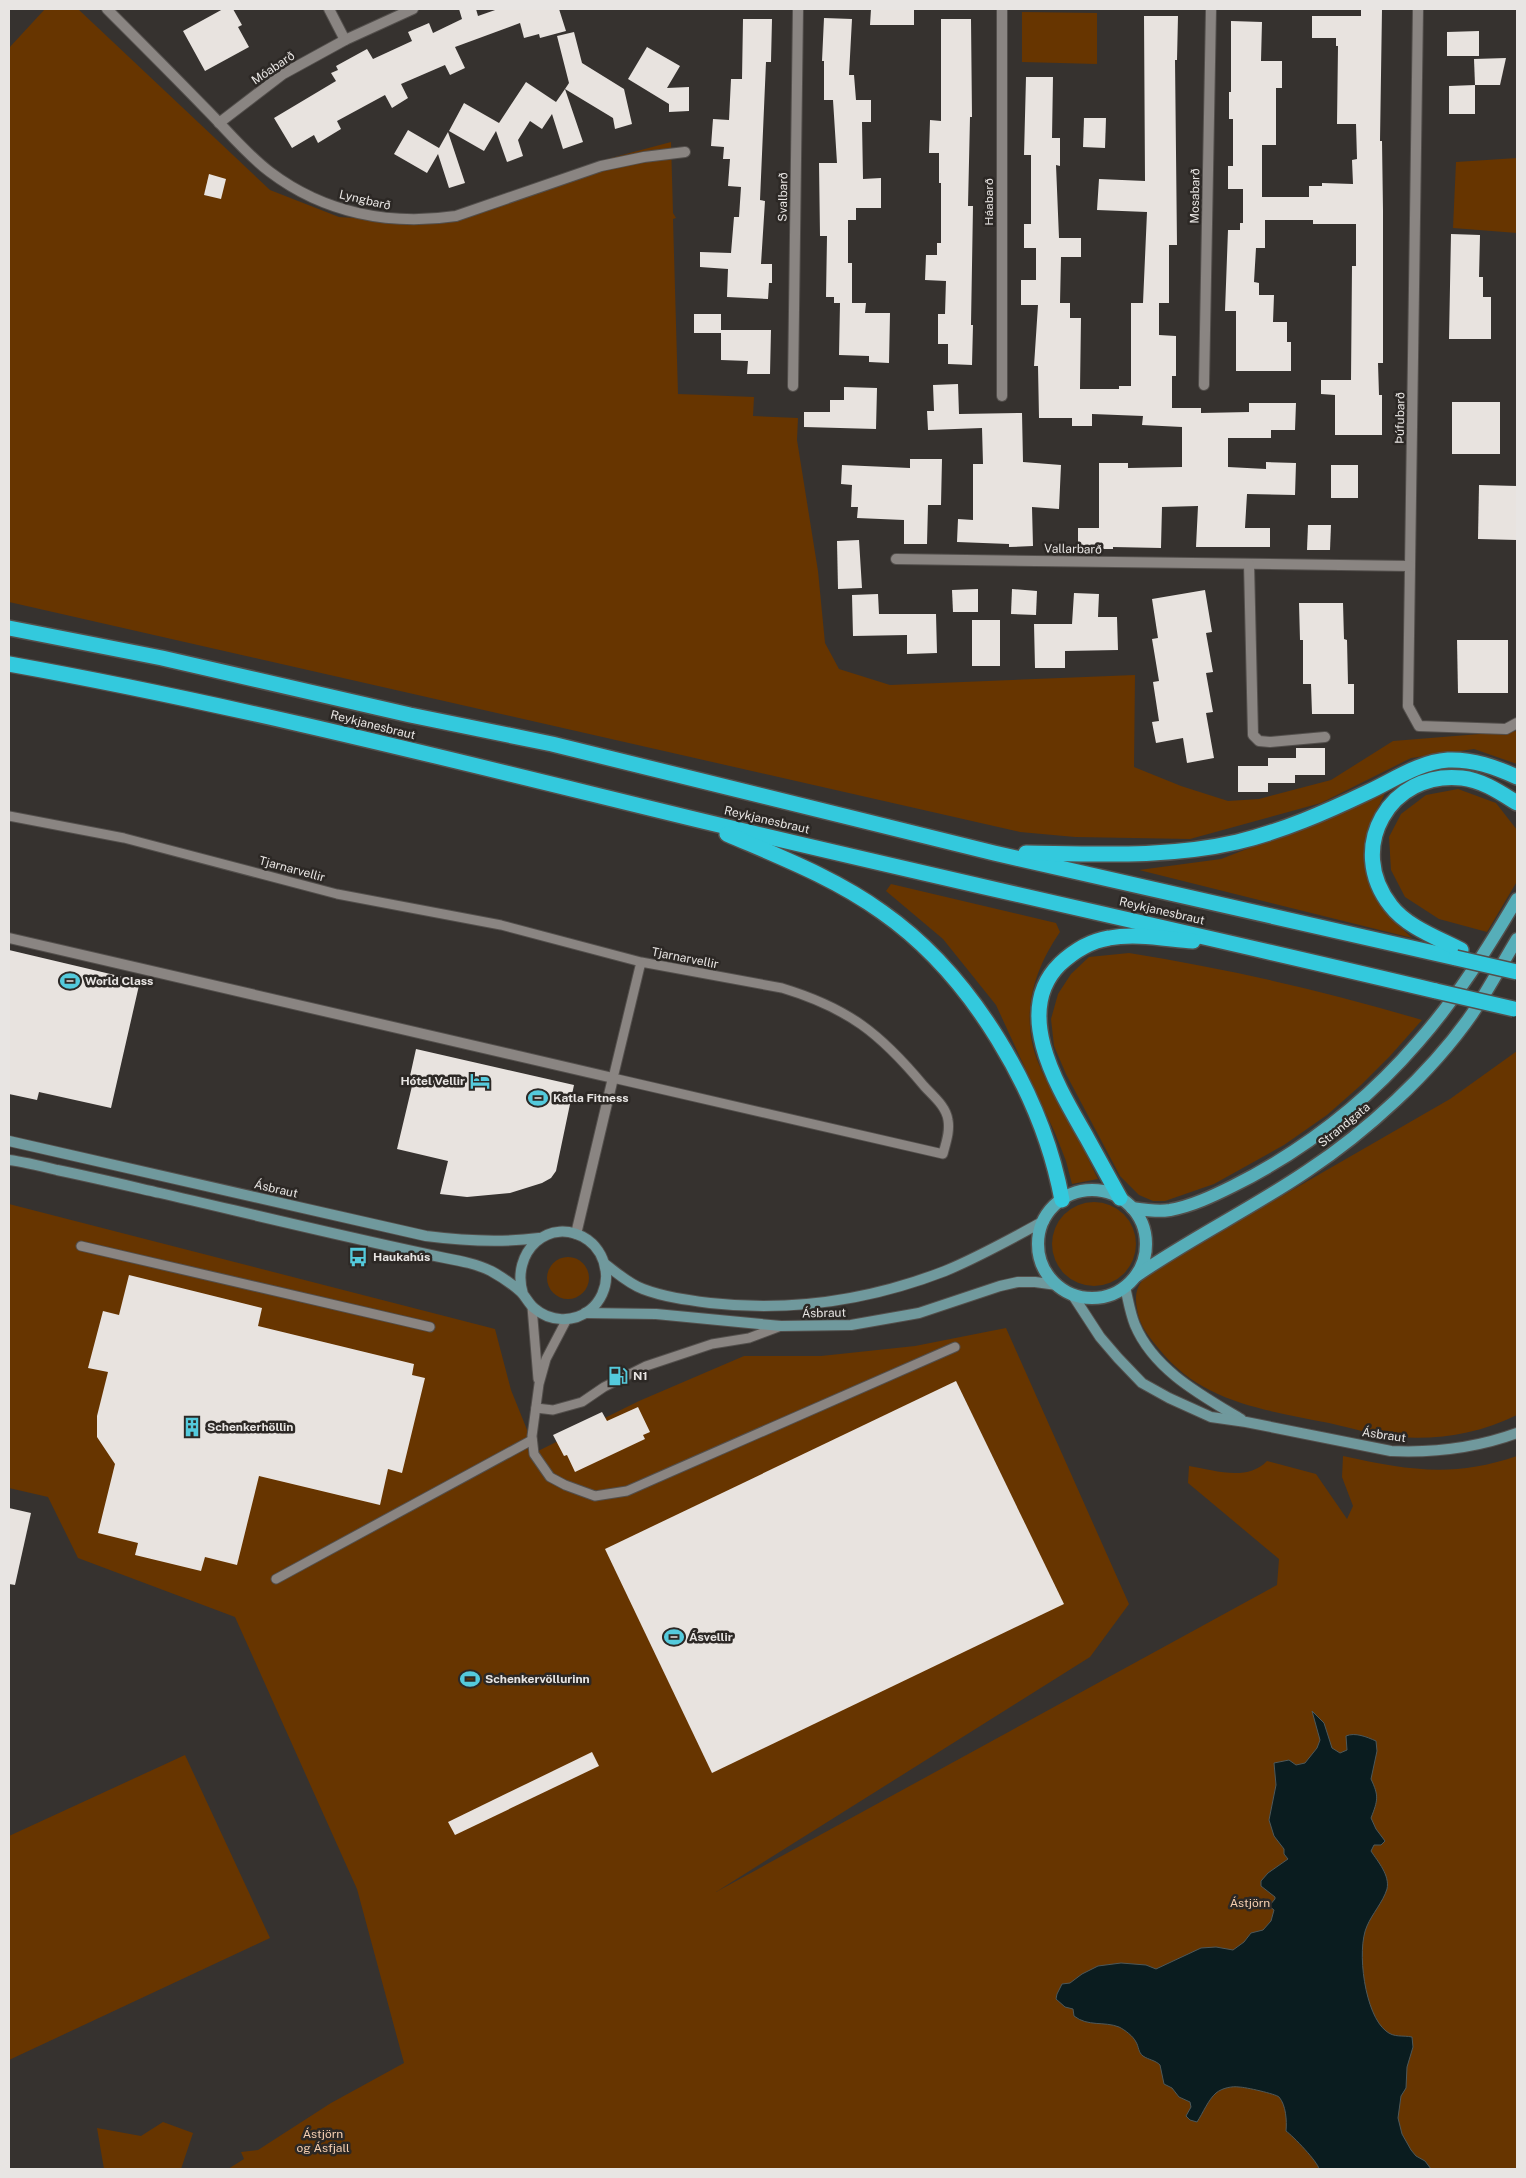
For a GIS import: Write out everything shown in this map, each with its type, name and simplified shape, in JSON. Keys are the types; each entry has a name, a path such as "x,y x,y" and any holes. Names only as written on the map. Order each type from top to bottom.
{"highway":[{"name":"Reykjanesbraut","path":"9,628 162,658 400,713 552,744 994,853 1458,954 1517,972"},
{"name":"Reykjanesbraut","path":"9,664 94,679 328,729 694,819 1239,944 1516,1010"},
{"path":"994,853 1158,853 1238,842 1311,819 1373,790 1401,774 1447,760 1475,762 1517,777"},
{"path":"1458,954 1412,924 1392,907 1376,881 1372,867 1372,844 1375,831 1384,813 1398,796 1432,780 1453,777 1475,781 1517,803"},
{"path":"694,819 812,872 861,898 903,927 942,964 980,1011 1021,1083 1051,1155 1062,1200"},
{"path":"1120,1198 1048,1065 1041,1039 1040,1018 1041,999 1047,983 1055,969 1080,948 1111,938 1239,944"}],"main road":[{"name":"Strandgata","path":"1132,1208 1157,1211 1171,1210 1208,1198 1268,1167 1323,1131 1369,1092 1418,1042 1455,995 1517,899"},
{"name":"Strandgata","path":"1136,1276 1186,1243 1256,1204 1308,1170 1372,1122 1405,1091 1461,1028 1517,939"},
{"path":"1088,1190 1105,1192 1120,1198 1132,1208 1140,1220 1145,1234 1146,1249 1143,1264 1136,1276 1125,1287 1113,1294 1100,1298 1086,1298 1072,1294 1058,1285 1048,1275 1042,1262 1039,1249 1039,1235 1044,1221 1050,1211 1062,1200 1073,1194 1088,1190"}],"street":[{"name":"Lyngbarð","path":"107,9 269,172 309,196 354,213 399,220 432,220 456,216 601,166 644,157 685,152"},
{"path":"329,9 345,40"},
{"name":"Móabarð","path":"219,123 283,74 345,40 413,9"},
{"name":"Svalbarð","path":"793,386 798,9"},
{"name":"Háabarð","path":"1002,9 1002,396"},
{"name":"Mosabarð","path":"1204,384 1210,9"},
{"name":"Þúfubarð","path":"1418,9 1408,706 1419,726 1506,729 1517,723"},
{"name":"Vallarbarð","path":"896,559 1410,566"},
{"path":"1249,564 1253,735 1259,741 1270,742 1325,737"},
{"name":"Tjarnarvellir","path":"9,938 613,1078"},
{"path":"576,1234 613,1078"},
{"name":"Ásbraut","path":"9,1141 426,1236 484,1242 511,1242 540,1238"},
{"path":"9,1160 96,1178 365,1241 475,1264 505,1280 523,1294 532,1307 548,1317 567,1319 585,1313 598,1302 604,1289 606,1277 605,1264 598,1250 588,1240 576,1234 552,1233 540,1238 532,1245 521,1263 520,1284 523,1294"},
{"name":"Ásbraut","path":"605,1264 633,1284 662,1296 724,1304 768,1306 811,1304 874,1293 936,1274 976,1258 1044,1221"},
{"name":"Ásbraut","path":"585,1313 656,1314 780,1326 851,1325 919,1312 1018,1282 1058,1285"},
{"name":"Ásbraut","path":"1125,1287 1135,1324 1145,1344 1188,1387 1251,1423"},
{"name":"Ásbraut","path":"1072,1294 1100,1338 1142,1383 1211,1417 1251,1423 1391,1451 1428,1452 1458,1449 1484,1444 1517,1433"}],"lane":[{"name":"Tjarnarvellir","path":"9,816 124,838 337,894 501,925 641,962 782,988 824,1002 857,1019 880,1039 942,1106 948,1118 949,1133 943,1154 613,1078"},
{"path":"613,1078 641,962"},
{"path":"81,1246 430,1327"},
{"path":"532,1307 539,1384"},
{"path":"567,1319 546,1359 539,1384 532,1440 534,1454 540,1466 550,1477 565,1485 595,1496 627,1490 955,1347"},
{"path":"536,1408 553,1410 582,1402 604,1387 646,1366 712,1344 749,1338 780,1326"},
{"path":"276,1579 532,1440"}],"green space":[{"path":"45,9 78,9 270,190 339,217 452,222 530,193 596,162 671,142 673,213 676,218 673,219 678,394 754,397 753,416 798,418 797,440 818,571 825,643 839,669 890,685 1135,675 1134,767 1181,786 1228,801 1259,799 1331,780 1393,741 1517,731 1517,764 1474,749 1411,758 1321,803 1190,839 1075,837 1020,832 9,602 9,48"},
{"path":"1022,12 1097,13 1097,64 1022,62"},
{"path":"1517,158 1517,233 1453,228 1456,162"},
{"path":"1387,789 1368,828 1364,859 1372,884 1391,918 1412,938 1139,870 1221,859 1355,807"},
{"path":"1458,789 1496,803 1517,830 1516,883 1487,932 1439,919 1405,897 1391,870 1389,837 1401,814 1426,795"},
{"path":"891,884 1056,923 1060,932 1043,962 1032,994 1030,1028 1038,1062 1098,1179 1072,1184 1066,1161 1055,1133 996,1005 943,939 886,891"},
{"path":"1129,953 1277,982 1422,1020 1361,1085 1327,1115 1284,1145 1214,1184 1165,1201 1153,1201 1139,1195 1120,1176 1066,1074 1054,1046 1051,1019 1058,994 1071,974 1089,957"},
{"path":"1517,1051 1517,1415 1473,1431 1428,1438 1412,1438 1379,1435 1282,1414 1236,1401 1215,1393 1195,1382 1176,1367 1147,1334 1139,1318 1136,1294 1148,1273 1450,1099"},
{"path":"1094,1202 1110,1205 1124,1214 1133,1228 1136,1244 1133,1260 1124,1274 1110,1283 1094,1286 1078,1283 1064,1274 1055,1260 1052,1244 1055,1228 1064,1214 1078,1205"},
{"name":"Ástjörn og Ásfjall","path":"9,1204 495,1329 511,1390 536,1452 639,1401 744,1356 821,1356 915,1346 1006,1328 1129,1604 1090,1657 716,1892 1277,1585 1279,1559 1188,1483 1189,1466 1219,1472 1240,1473 1259,1467 1267,1461 1316,1474 1347,1519 1353,1506 1342,1477 1343,1456 1388,1465 1430,1470 1472,1467 1517,1456 1517,2169 228,2169 244,2159 241,2152 258,2150 331,2103 404,2063 357,1889 235,1617 78,1558 48,1497 9,1488"},
{"path":"568,1257 583,1263 589,1278 583,1293 568,1299 553,1293 547,1278 553,1263"},
{"path":"185,1755 270,1938 9,2060 9,1836"},
{"path":"163,2122 193,2133 181,2169 104,2169 97,2128 141,2136"}],"shaded area":[{"name":"Ástjörn","path":"1312,1711 1324,1723 1332,1748 1340,1753 1347,1750 1346,1736 1357,1735 1376,1741 1377,1751 1371,1779 1377,1798 1371,1818 1385,1841 1381,1845 1374,1845 1371,1851 1383,1869 1387,1879 1387,1889 1369,1921 1364,1937 1362,1950 1364,1981 1373,2011 1379,2023 1392,2035 1412,2037 1413,2047 1407,2067 1406,2088 1401,2096 1398,2118 1402,2134 1411,2150 1416,2156 1425,2161 1431,2169 1319,2169 1310,2155 1286,2131 1285,2109 1279,2097 1254,2089 1236,2087 1221,2090 1210,2099 1197,2122 1190,2120 1186,2116 1191,2107 1190,2102 1179,2097 1172,2088 1164,2084 1160,2065 1141,2054 1131,2035 1113,2025 1085,2022 1074,2016 1073,2009 1065,2007 1056,1999 1062,1984 1070,1983 1098,1966 1121,1963 1146,1965 1156,1969 1201,1948 1216,1947 1233,1950 1244,1942 1251,1933 1263,1930 1271,1921 1274,1910 1269,1906 1275,1897 1261,1886 1261,1881 1268,1873 1288,1859 1284,1854 1284,1849 1274,1836 1269,1820 1276,1785 1274,1763 1289,1760 1296,1765 1305,1763 1317,1748 1320,1740"}],"building":[{"path":"223,9 233,9 242,25 238,27 249,47 205,71 183,31"},
{"path":"459,9 476,9 478,16 498,9 559,9 566,31 540,38 539,34 524,38 520,23 455,47 465,68 450,75 445,65 401,84 408,98 392,108 385,95 337,121 341,129 318,143 314,135 292,148 274,118 336,81 331,73 338,70 336,66 367,49 373,59 412,41 408,32 429,23 433,33 462,19"},
{"path":"871,9 914,9 914,25 870,25"},
{"path":"1361,9 1382,9 1380,141 1382,141 1383,211 1383,363 1378,363 1379,395 1382,395 1382,435 1335,435 1335,395 1321,394 1321,380 1351,380 1352,266 1356,266 1356,224 1313,224 1313,220 1265,220 1265,248 1256,248 1254,282 1259,283 1259,295 1274,295 1273,322 1287,322 1287,342 1291,342 1291,371 1236,371 1236,311 1225,311 1228,230 1240,230 1240,223 1243,223 1243,189 1228,189 1228,166 1233,166 1233,119 1229,119 1231,21 1262,22 1261,61 1282,61 1282,88 1276,88 1276,145 1262,145 1262,197 1309,197 1309,186 1322,186 1322,183 1353,184 1352,160 1357,159 1356,124 1337,124 1338,46 1336,46 1336,38 1312,38 1312,16 1361,16"},
{"path":"1144,16 1178,16 1177,60 1175,60 1177,245 1169,245 1169,303 1159,303 1159,335 1176,336 1176,376 1172,376 1172,408 1201,408 1201,413 1249,412 1249,403 1296,403 1295,430 1271,430 1271,438 1228,438 1228,467 1266,469 1266,462 1296,463 1295,495 1247,494 1245,528 1270,528 1270,547 1196,547 1198,506 1162,507 1161,548 1113,547 1113,549 1078,549 1078,528 1099,528 1099,463 1128,463 1128,468 1182,467 1182,427 1142,425 1143,416 1092,414 1092,426 1072,426 1072,418 1039,418 1038,366 1034,366 1038,305 1021,305 1021,280 1036,280 1036,248 1024,248 1024,224 1031,224 1031,155 1024,155 1026,77 1053,77 1052,138 1060,138 1060,166 1056,165 1059,238 1081,238 1081,257 1061,257 1060,303 1070,303 1070,318 1081,318 1080,389 1119,389 1119,386 1131,386 1131,303 1143,303 1147,212 1097,210 1099,179 1145,181"},
{"path":"824,18 852,19 849,75 854,75 856,100 871,100 871,122 862,122 863,179 881,178 881,208 856,208 856,220 848,220 848,263 852,263 852,303 866,303 865,313 890,313 889,363 869,362 869,356 839,355 840,303 834,303 834,297 826,297 827,236 820,236 819,163 837,163 833,100 824,100 824,61 822,61"},
{"path":"743,19 772,19 771,62 766,62 760,200 765,201 761,264 772,264 772,283 769,283 768,299 727,297 728,269 700,267 700,252 731,253 734,217 739,217 741,187 728,186 730,159 723,159 724,147 711,146 713,119 729,120 731,79 742,79"},
{"path":"941,19 971,19 972,117 970,117 968,206 973,206 972,365 948,364 948,344 938,344 938,314 945,314 946,281 925,280 926,255 937,255 937,243 941,243 939,153 929,153 930,120 941,121"},
{"path":"1479,31 1479,56 1447,56 1447,32"},
{"path":"574,32 582,63 624,89 632,124 615,129 613,118 565,89 569,83 557,36"},
{"path":"647,47 680,66 667,88 689,87 689,111 669,112 669,104 628,79"},
{"path":"1506,58 1500,85 1475,85 1474,59"},
{"path":"526,82 556,102 565,89 583,142 563,149 552,114 542,129 530,121 518,140 523,156 507,162 496,131 484,151 449,131 464,103 499,123"},
{"path":"1475,85 1475,114 1449,114 1449,86"},
{"path":"1084,118 1106,118 1105,148 1083,147"},
{"path":"408,130 439,148 448,132 465,183 449,188 438,154 427,173 394,154"},
{"path":"209,174 226,179 221,199 204,195"},
{"path":"1451,234 1480,235 1479,277 1483,277 1483,297 1491,297 1491,339 1449,339"},
{"path":"694,314 721,314 721,330 771,330 770,374 747,374 748,361 721,360 721,333 694,333"},
{"path":"958,384 959,414 1022,413 1023,462 1061,465 1059,509 1032,507 1033,546 1009,547 1009,544 957,542 958,519 973,520 973,464 983,464 982,428 928,430 927,411 934,411 933,385"},
{"path":"844,387 877,388 876,429 804,427 804,412 830,412 830,400 844,400"},
{"path":"1452,402 1500,402 1500,454 1452,454"},
{"path":"910,459 942,459 941,505 928,505 927,544 904,544 904,520 857,518 858,507 851,507 852,485 841,484 842,465 910,468"},
{"path":"1331,465 1358,465 1358,498 1331,498"},
{"path":"1479,485 1517,486 1517,540 1478,539"},
{"path":"1308,525 1331,525 1330,550 1307,550"},
{"path":"859,540 862,588 838,589 837,541"},
{"path":"978,589 978,612 953,612 952,590"},
{"path":"1012,589 1037,591 1036,615 1011,614"},
{"path":"1205,590 1212,632 1206,633 1213,672 1206,673 1213,712 1206,713 1214,758 1187,763 1183,738 1156,743 1152,722 1159,721 1153,682 1159,681 1152,639 1158,638 1152,599"},
{"path":"1074,593 1099,594 1098,617 1117,617 1118,650 1065,651 1065,668 1035,668 1034,624 1072,624"},
{"path":"878,594 879,614 936,614 937,653 907,654 907,635 853,636 852,595"},
{"path":"1299,603 1343,603 1344,639 1347,640 1348,684 1354,684 1354,714 1312,714 1311,684 1303,684 1303,640 1300,640"},
{"path":"972,620 1000,620 1000,666 972,666"},
{"path":"1457,640 1508,640 1508,693 1458,693"},
{"path":"1296,748 1325,748 1325,775 1295,775 1295,783 1268,783 1268,792 1238,792 1238,766 1268,766 1268,758 1296,758"},
{"path":"9,950 140,981 111,1108 39,1092 37,1100 9,1094"},
{"path":"416,1049 574,1085 556,1171 551,1178 542,1183 510,1193 467,1197 440,1194 448,1161 397,1149 412,1086 408,1085"},
{"name":"Schenkerhöllin","path":"129,1275 262,1308 258,1326 414,1364 412,1375 425,1378 402,1473 388,1469 380,1505 259,1476 237,1565 205,1557 201,1571 135,1555 138,1543 98,1533 115,1464 97,1437 97,1416 108,1372 88,1368 103,1311 119,1315"},
{"path":"956,1381 1064,1604 712,1773 605,1549"},
{"path":"638,1407 650,1432 643,1435 645,1439 575,1472 567,1455 564,1456 553,1435 602,1412 607,1421"},
{"path":"9,1508 31,1513 15,1585 9,1584"},
{"path":"592,1752 599,1766 455,1835 448,1822"}],"place":[{"name":"World Class","path":"70,981"},
{"name":"Hótel Vellir","path":"480,1081"},
{"name":"Katla Fitness","path":"538,1098"},
{"name":"Haukahús","path":"358,1257"},
{"name":"N1","path":"618,1376"},
{"name":"Schenkerhöllin","path":"192,1427"},
{"name":"Ásvellir","path":"674,1637"},
{"name":"Schenkervöllurinn","path":"470,1679"}]}
